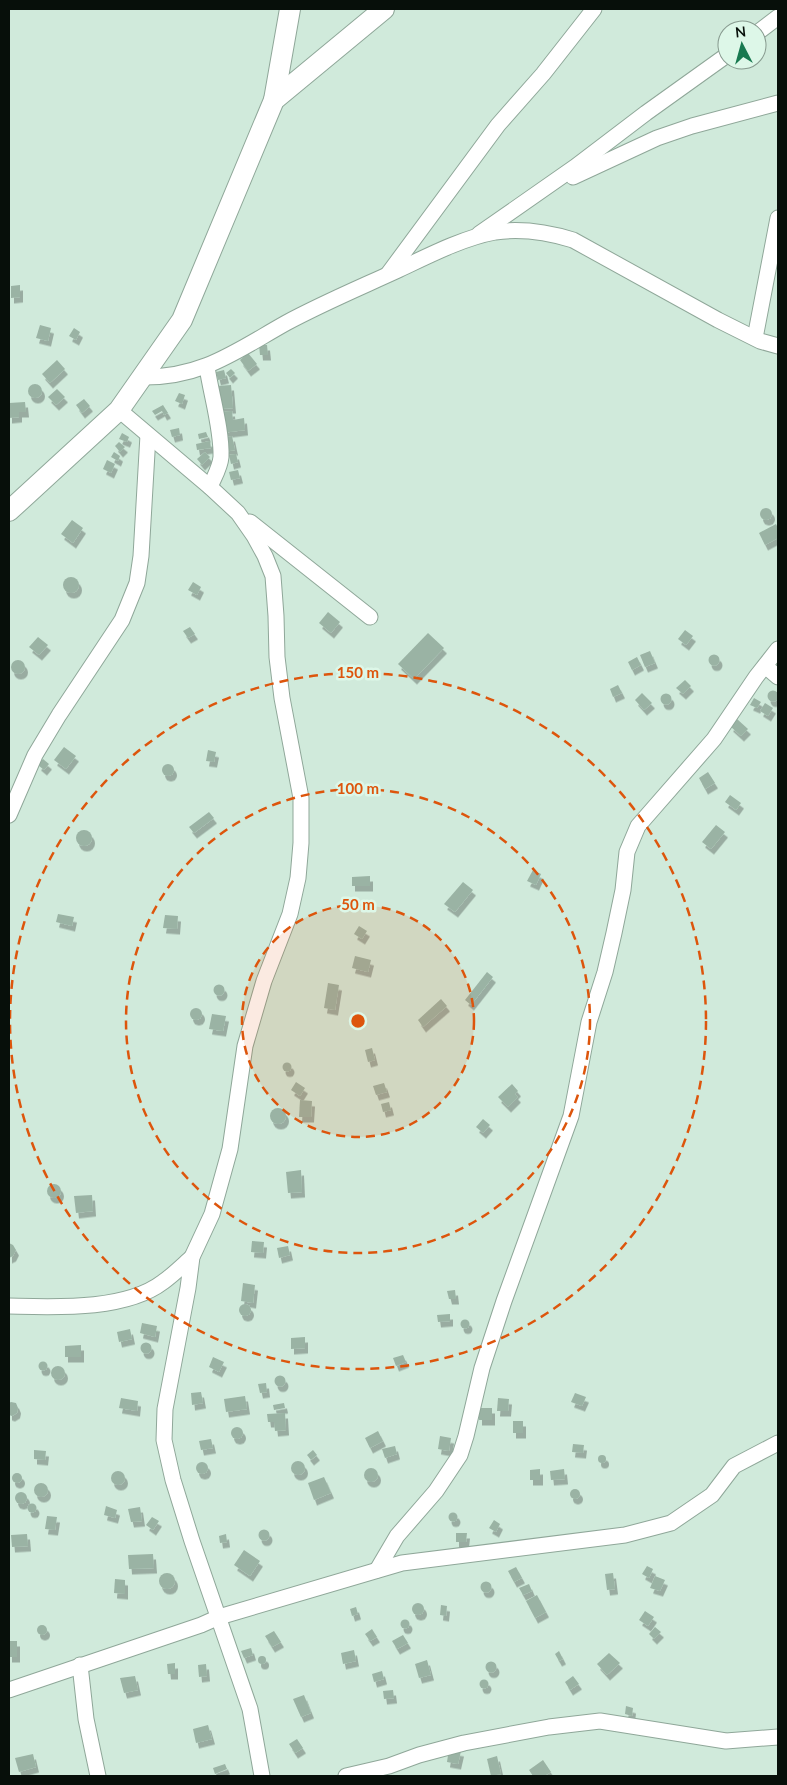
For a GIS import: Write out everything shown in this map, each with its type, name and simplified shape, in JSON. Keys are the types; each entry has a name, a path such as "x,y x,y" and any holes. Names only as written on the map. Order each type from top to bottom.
{"street":[{"path":"9,511 119,410 182,320 274,100 290,9"},
{"path":"274,100 384,9"},
{"path":"387,275 498,125 543,74 594,9"},
{"path":"767,25 778,17"},
{"path":"471,239 538,193 717,62"},
{"path":"538,193 657,138 692,126 778,103"},
{"path":"755,338 778,218"},
{"path":"142,377 162,378 207,367 287,323 387,275 471,239 494,232 526,230 573,240 718,320 755,338 778,346"},
{"path":"207,367 221,458 210,486"},
{"path":"119,410 210,486 238,514 370,618"},
{"path":"9,815 36,755 58,715 122,620 137,583 141,556 148,435"},
{"path":"238,514 254,536 273,576 277,658 282,698 301,798 298,878 290,914 264,982 245,1046 230,1149 224,1174 212,1214 192,1257 165,1409 164,1440 173,1480 192,1541 250,1708 262,1776"},
{"path":"377,1570 397,1536 436,1491 460,1455 482,1368 504,1301 571,1116 589,1022 605,972 614,932 623,890 627,852 632,836 638,826 714,739 778,649"},
{"path":"765,666 778,677"},
{"path":"9,1306 66,1307 132,1298 162,1283 192,1257"},
{"path":"9,1690 201,1625 219,1617 402,1563 624,1534 671,1523 712,1495 734,1466 778,1443"},
{"path":"80,1665 86,1719 98,1776"},
{"path":"346,1776 389,1766 419,1755 464,1743 549,1727 600,1721 726,1741 778,1737"}],"building":[{"path":"20,285 20,297 11,298 11,286"},
{"path":"40,325 51,328 48,341 36,338"},
{"path":"74,328 80,332 76,340 69,336"},
{"path":"259,345 267,345 268,355 260,355"},
{"path":"248,353 257,364 248,371 240,360"},
{"path":"57,360 65,369 50,383 42,374"},
{"path":"231,369 235,373 230,378 226,373"},
{"path":"224,370 226,378 218,380 216,372"},
{"path":"35,384 40,386 42,391 40,396 35,398 30,396 28,391 30,386"},
{"path":"231,385 233,408 219,409 217,386"},
{"path":"57,389 65,397 56,405 48,397"},
{"path":"179,393 185,395 182,404 175,401"},
{"path":"84,399 90,406 82,413 76,405"},
{"path":"25,402 26,412 19,412 19,417 9,418 9,403"},
{"path":"163,405 168,413 164,415 162,411 155,415 152,411"},
{"path":"232,411 233,420 244,418 245,430 222,433 219,412"},
{"path":"179,428 180,435 172,437 170,430"},
{"path":"206,432 208,437 199,439 198,434"},
{"path":"122,433 129,437 127,442 119,439"},
{"path":"232,436 235,450 224,452 221,438"},
{"path":"210,441 211,448 197,450 196,444"},
{"path":"119,442 125,447 120,452 115,446"},
{"path":"114,452 120,456 118,461 111,457"},
{"path":"205,452 210,457 202,465 197,459"},
{"path":"236,454 238,462 231,464 229,455"},
{"path":"107,460 115,464 111,473 103,469"},
{"path":"238,470 240,478 231,480 229,472"},
{"path":"764,508 768,508 772,514 768,520 764,520 760,516 760,512"},
{"path":"72,520 83,528 73,543 61,534"},
{"path":"776,524 778,538 765,545 759,533"},
{"path":"71,577 79,585 71,593 63,585"},
{"path":"193,582 201,587 197,595 188,590"},
{"path":"328,612 340,622 331,633 319,623"},
{"path":"190,627 195,634 188,638 183,631"},
{"path":"685,630 693,636 686,645 678,639"},
{"path":"428,633 444,648 414,679 398,664"},
{"path":"38,637 48,645 39,655 29,647"},
{"path":"650,651 655,663 645,667 640,655"},
{"path":"714,654 720,660 714,666 708,660"},
{"path":"637,657 641,665 632,670 628,662"},
{"path":"15,660 21,660 25,667 21,674 15,674 11,670 11,664"},
{"path":"685,680 691,686 683,694 676,688"},
{"path":"618,685 622,693 613,697 610,689"},
{"path":"771,691 775,691 778,696 777,700 771,701 768,698 768,694"},
{"path":"642,693 652,703 644,710 635,700"},
{"path":"666,693 672,699 666,705 660,699"},
{"path":"754,698 761,702 757,708 750,705"},
{"path":"765,703 773,708 768,716 760,711"},
{"path":"737,719 748,729 741,736 730,726"},
{"path":"64,747 76,756 66,769 54,760"},
{"path":"208,750 216,752 214,762 206,761"},
{"path":"43,759 49,764 44,770 38,765"},
{"path":"168,764 174,770 168,776 162,770"},
{"path":"708,772 715,783 705,789 699,778"},
{"path":"730,795 741,803 736,810 725,802"},
{"path":"209,812 214,818 194,833 189,827"},
{"path":"716,825 725,832 711,849 702,842"},
{"path":"84,830 92,838 84,846 76,838"},
{"path":"533,870 541,874 536,885 527,881"},
{"path":"370,876 370,886 352,886 352,877"},
{"path":"463,882 473,890 455,912 444,904"},
{"path":"58,914 74,917 72,926 56,922"},
{"path":"165,915 178,916 177,929 163,928"},
{"path":"359,926 367,931 362,939 354,934"},
{"path":"355,956 371,960 368,972 352,968"},
{"path":"487,972 493,977 471,1005 465,1000"},
{"path":"328,983 339,985 335,1010 324,1008"},
{"path":"219,984 225,990 219,996 213,990"},
{"path":"441,999 447,1006 423,1027 418,1020"},
{"path":"198,1008 201,1009 201,1019 194,1020 191,1019 190,1012 191,1009"},
{"path":"212,1014 226,1016 223,1031 209,1029"},
{"path":"372,1048 375,1060 368,1062 365,1050"},
{"path":"287,1062 292,1067 287,1072 282,1067"},
{"path":"296,1082 305,1088 300,1096 291,1090"},
{"path":"384,1083 387,1092 376,1095 373,1086"},
{"path":"512,1084 518,1091 515,1094 518,1097 508,1107 498,1097"},
{"path":"300,1100 312,1101 311,1117 299,1117"},
{"path":"389,1102 391,1110 383,1112 381,1104"},
{"path":"278,1108 284,1110 286,1116 284,1122 278,1124 272,1122 270,1116 272,1110"},
{"path":"483,1119 490,1125 483,1133 476,1127"},
{"path":"301,1170 302,1192 288,1193 286,1172"},
{"path":"54,1184 59,1186 61,1191 59,1196 54,1198 49,1196 47,1191 49,1186"},
{"path":"92,1195 93,1211 76,1213 74,1196"},
{"path":"252,1241 264,1242 263,1253 251,1252"},
{"path":"9,1243 16,1250 13,1256 9,1258"},
{"path":"288,1246 290,1255 279,1258 277,1248"},
{"path":"243,1283 255,1285 253,1303 241,1301"},
{"path":"455,1290 456,1299 449,1299 447,1291"},
{"path":"247,1304 250,1305 250,1315 243,1316 240,1315 239,1308 240,1305"},
{"path":"450,1314 450,1321 438,1322 437,1315"},
{"path":"465,1319 470,1324 465,1329 460,1324"},
{"path":"142,1323 157,1326 155,1337 140,1333"},
{"path":"130,1329 132,1339 119,1342 117,1332"},
{"path":"305,1337 305,1348 291,1349 291,1338"},
{"path":"144,1343 148,1343 151,1348 150,1352 144,1353 141,1350 141,1346"},
{"path":"81,1345 81,1357 65,1357 65,1346"},
{"path":"403,1355 406,1362 396,1366 393,1358"},
{"path":"213,1357 224,1362 219,1372 209,1367"},
{"path":"43,1362 47,1366 43,1370 39,1366"},
{"path":"55,1366 61,1366 65,1373 61,1380 55,1380 51,1376 51,1370"},
{"path":"278,1376 282,1376 285,1381 284,1385 278,1386 275,1383 275,1379"},
{"path":"266,1383 267,1392 260,1393 258,1384"},
{"path":"201,1392 203,1403 192,1405 191,1393"},
{"path":"575,1393 586,1397 582,1406 571,1402"},
{"path":"245,1396 247,1409 226,1412 224,1399"},
{"path":"121,1398 138,1401 137,1411 119,1408"},
{"path":"498,1398 509,1399 508,1411 497,1411"},
{"path":"9,1403 16,1403 18,1408 17,1413 12,1416 9,1415"},
{"path":"284,1403 285,1408 274,1410 273,1405"},
{"path":"479,1408 492,1408 492,1420 479,1420"},
{"path":"285,1413 286,1430 275,1431 274,1422 268,1422 267,1414"},
{"path":"513,1421 523,1421 523,1433 513,1433"},
{"path":"235,1427 239,1427 243,1433 239,1439 235,1439 231,1435 231,1431"},
{"path":"378,1431 383,1441 370,1448 365,1438"},
{"path":"440,1436 451,1438 449,1451 438,1449"},
{"path":"211,1439 213,1448 201,1450 199,1441"},
{"path":"573,1444 584,1445 583,1453 572,1452"},
{"path":"395,1446 397,1454 385,1458 382,1449"},
{"path":"34,1450 46,1451 45,1460 34,1459"},
{"path":"313,1450 317,1455 311,1460 307,1455"},
{"path":"602,1455 606,1459 602,1463 598,1459"},
{"path":"298,1461 303,1463 305,1468 303,1473 298,1475 293,1473 291,1468 293,1463"},
{"path":"200,1462 204,1462 208,1468 204,1474 200,1474 196,1470 196,1466"},
{"path":"368,1468 374,1468 378,1475 374,1482 368,1482 364,1478 364,1472"},
{"path":"540,1469 540,1480 530,1480 530,1470"},
{"path":"564,1469 565,1479 551,1480 550,1471"},
{"path":"115,1471 121,1471 125,1478 121,1485 115,1485 111,1481 111,1475"},
{"path":"17,1473 22,1478 17,1483 12,1478"},
{"path":"324,1477 331,1493 314,1500 308,1483"},
{"path":"41,1483 46,1485 48,1490 46,1495 41,1497 36,1495 34,1490 36,1485"},
{"path":"575,1489 580,1494 575,1499 570,1494"},
{"path":"19,1492 23,1492 27,1498 23,1504 19,1504 15,1500 15,1496"},
{"path":"32,1503 37,1508 32,1513 27,1508"},
{"path":"106,1506 117,1510 115,1518 104,1515"},
{"path":"140,1507 142,1521 131,1522 128,1509"},
{"path":"453,1513 457,1517 453,1521 449,1517"},
{"path":"47,1516 57,1517 55,1530 45,1529"},
{"path":"152,1517 159,1521 153,1530 146,1525"},
{"path":"494,1520 500,1524 496,1532 489,1528"},
{"path":"264,1529 270,1535 264,1541 258,1535"},
{"path":"456,1533 467,1533 466,1542 456,1542"},
{"path":"27,1534 28,1546 12,1547 11,1535"},
{"path":"226,1534 227,1542 220,1543 219,1536"},
{"path":"244,1550 260,1561 250,1576 234,1565"},
{"path":"153,1554 154,1568 129,1569 128,1555"},
{"path":"647,1566 653,1569 649,1578 642,1574"},
{"path":"516,1567 522,1578 514,1582 508,1571"},
{"path":"167,1573 175,1581 167,1589 159,1581"},
{"path":"613,1573 615,1589 607,1590 605,1574"},
{"path":"655,1576 665,1580 660,1591 650,1588"},
{"path":"115,1579 125,1580 125,1594 114,1593"},
{"path":"486,1581 492,1587 486,1593 480,1587"},
{"path":"529,1584 532,1591 523,1595 519,1588"},
{"path":"537,1595 546,1612 535,1618 526,1601"},
{"path":"416,1603 420,1603 424,1609 420,1615 416,1615 412,1611 412,1607"},
{"path":"441,1605 447,1606 446,1616 440,1615"},
{"path":"356,1607 358,1614 352,1616 350,1609"},
{"path":"645,1611 654,1617 648,1626 639,1620"},
{"path":"405,1620 409,1624 405,1628 401,1624"},
{"path":"42,1625 47,1630 42,1635 37,1630"},
{"path":"655,1627 661,1632 654,1639 649,1634"},
{"path":"372,1629 377,1637 370,1641 365,1634"},
{"path":"274,1631 281,1642 272,1647 265,1636"},
{"path":"403,1635 408,1643 397,1649 392,1641"},
{"path":"9,1641 17,1641 17,1657 9,1657"},
{"path":"251,1648 253,1655 244,1658 241,1651"},
{"path":"354,1650 356,1661 343,1664 341,1653"},
{"path":"559,1651 563,1659 559,1661 555,1654"},
{"path":"609,1653 620,1663 607,1675 597,1664"},
{"path":"262,1656 266,1660 262,1664 258,1660"},
{"path":"427,1660 431,1675 419,1678 415,1664"},
{"path":"489,1662 493,1662 496,1667 495,1671 489,1672 486,1669 486,1665"},
{"path":"175,1663 175,1674 168,1674 167,1664"},
{"path":"206,1664 207,1676 199,1677 198,1665"},
{"path":"382,1671 384,1679 374,1682 372,1674"},
{"path":"135,1676 138,1690 124,1693 120,1678"},
{"path":"573,1676 579,1684 570,1690 565,1682"},
{"path":"484,1679 489,1684 484,1689 479,1684"},
{"path":"393,1690 394,1698 384,1699 383,1691"},
{"path":"304,1695 311,1713 301,1717 293,1699"},
{"path":"626,1706 633,1708 632,1716 625,1714"},
{"path":"208,1725 212,1739 196,1743 193,1729"},
{"path":"297,1739 303,1748 295,1753 289,1744"},
{"path":"449,1749 461,1751 458,1764 447,1762"},
{"path":"33,1754 36,1767 19,1772 15,1758"},
{"path":"497,1756 501,1774 491,1776 487,1759"},
{"path":"543,1760 551,1772 544,1776 533,1776 529,1770"},
{"path":"225,1764 227,1769 215,1774 213,1768"}]}
